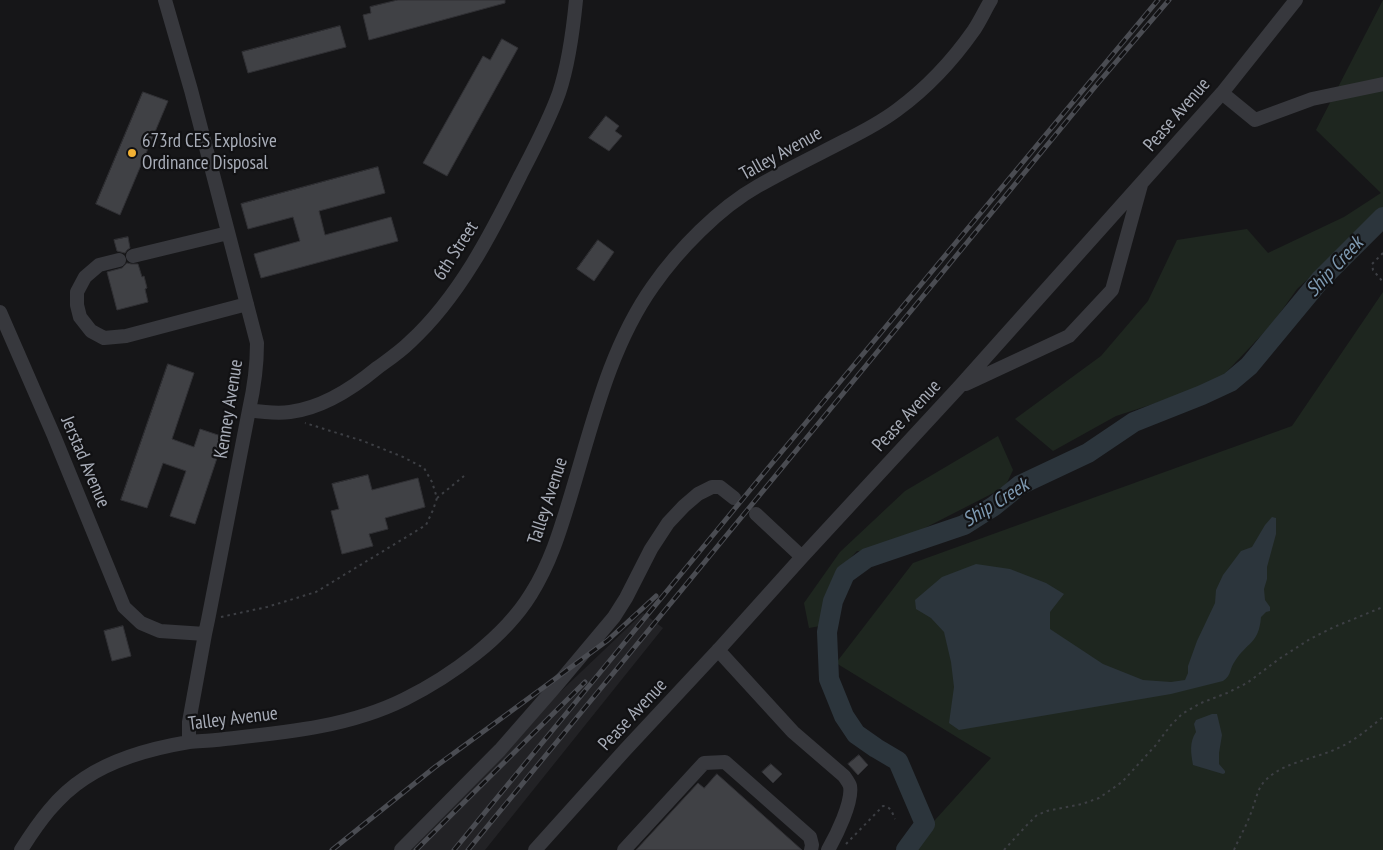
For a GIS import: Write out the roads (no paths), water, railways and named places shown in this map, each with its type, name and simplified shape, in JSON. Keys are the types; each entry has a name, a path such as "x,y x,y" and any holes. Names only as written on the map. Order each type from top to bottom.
{"street":[{"name":"Kenney Avenue","path":"165,0 191,90 257,343 253,391 204,634 189,722 189,742"},
{"name":"6th Street","path":"249,410 267,413 289,412 303,410 320,403 368,376 409,343 425,326 460,282 488,238 531,155 558,94 572,41 576,0"},
{"name":"Talley Avenue","path":"21,850 46,813 64,794 102,768 124,758 189,742 328,725 367,715 403,700 435,683 492,639 518,612 540,578 557,540 603,389 617,352 632,320 653,286 678,254 726,208 754,188 872,126 896,111 919,92 947,65 970,36 991,0"},
{"name":"Pease Avenue","path":"535,850 960,386 1222,93 1296,0"},
{"path":"1222,93 1255,120 1312,100 1383,84"},
{"path":"960,386 1068,336 1112,290 1142,182"},
{"path":"228,232 99,265 85,277 77,292 77,305 80,317 91,331 104,338 126,336 247,304"},
{"name":"Jerstad Avenue","path":"0,312 54,436 124,607 141,623 160,631 204,634"},
{"path":"402,850 500,750 614,617 651,549 668,523 698,494 712,487 720,487 734,498"},
{"path":"756,514 802,557"},
{"path":"718,650 793,732 844,776 850,785 850,796 846,809 836,836 828,850"},
{"path":"624,850 704,763 725,762 810,837 811,850"}],"waterway":[{"name":"Ship Creek","path":"906,850 925,824 898,761 856,734 844,716 829,679 827,632 833,601 845,574 867,558 964,525 994,506 1020,485 1088,453 1134,422 1230,382 1249,366 1321,279 1383,217"}],"railway":[{"path":"454,850 769,467 1158,0"},
{"path":"468,850 1099,82 1169,0"},
{"path":"332,850 435,767 608,640 656,596"},
{"path":"416,850 585,682"}],"place":[{"name":"673rd CES Explosive Ordinance Disposal","path":"132,153"}]}
